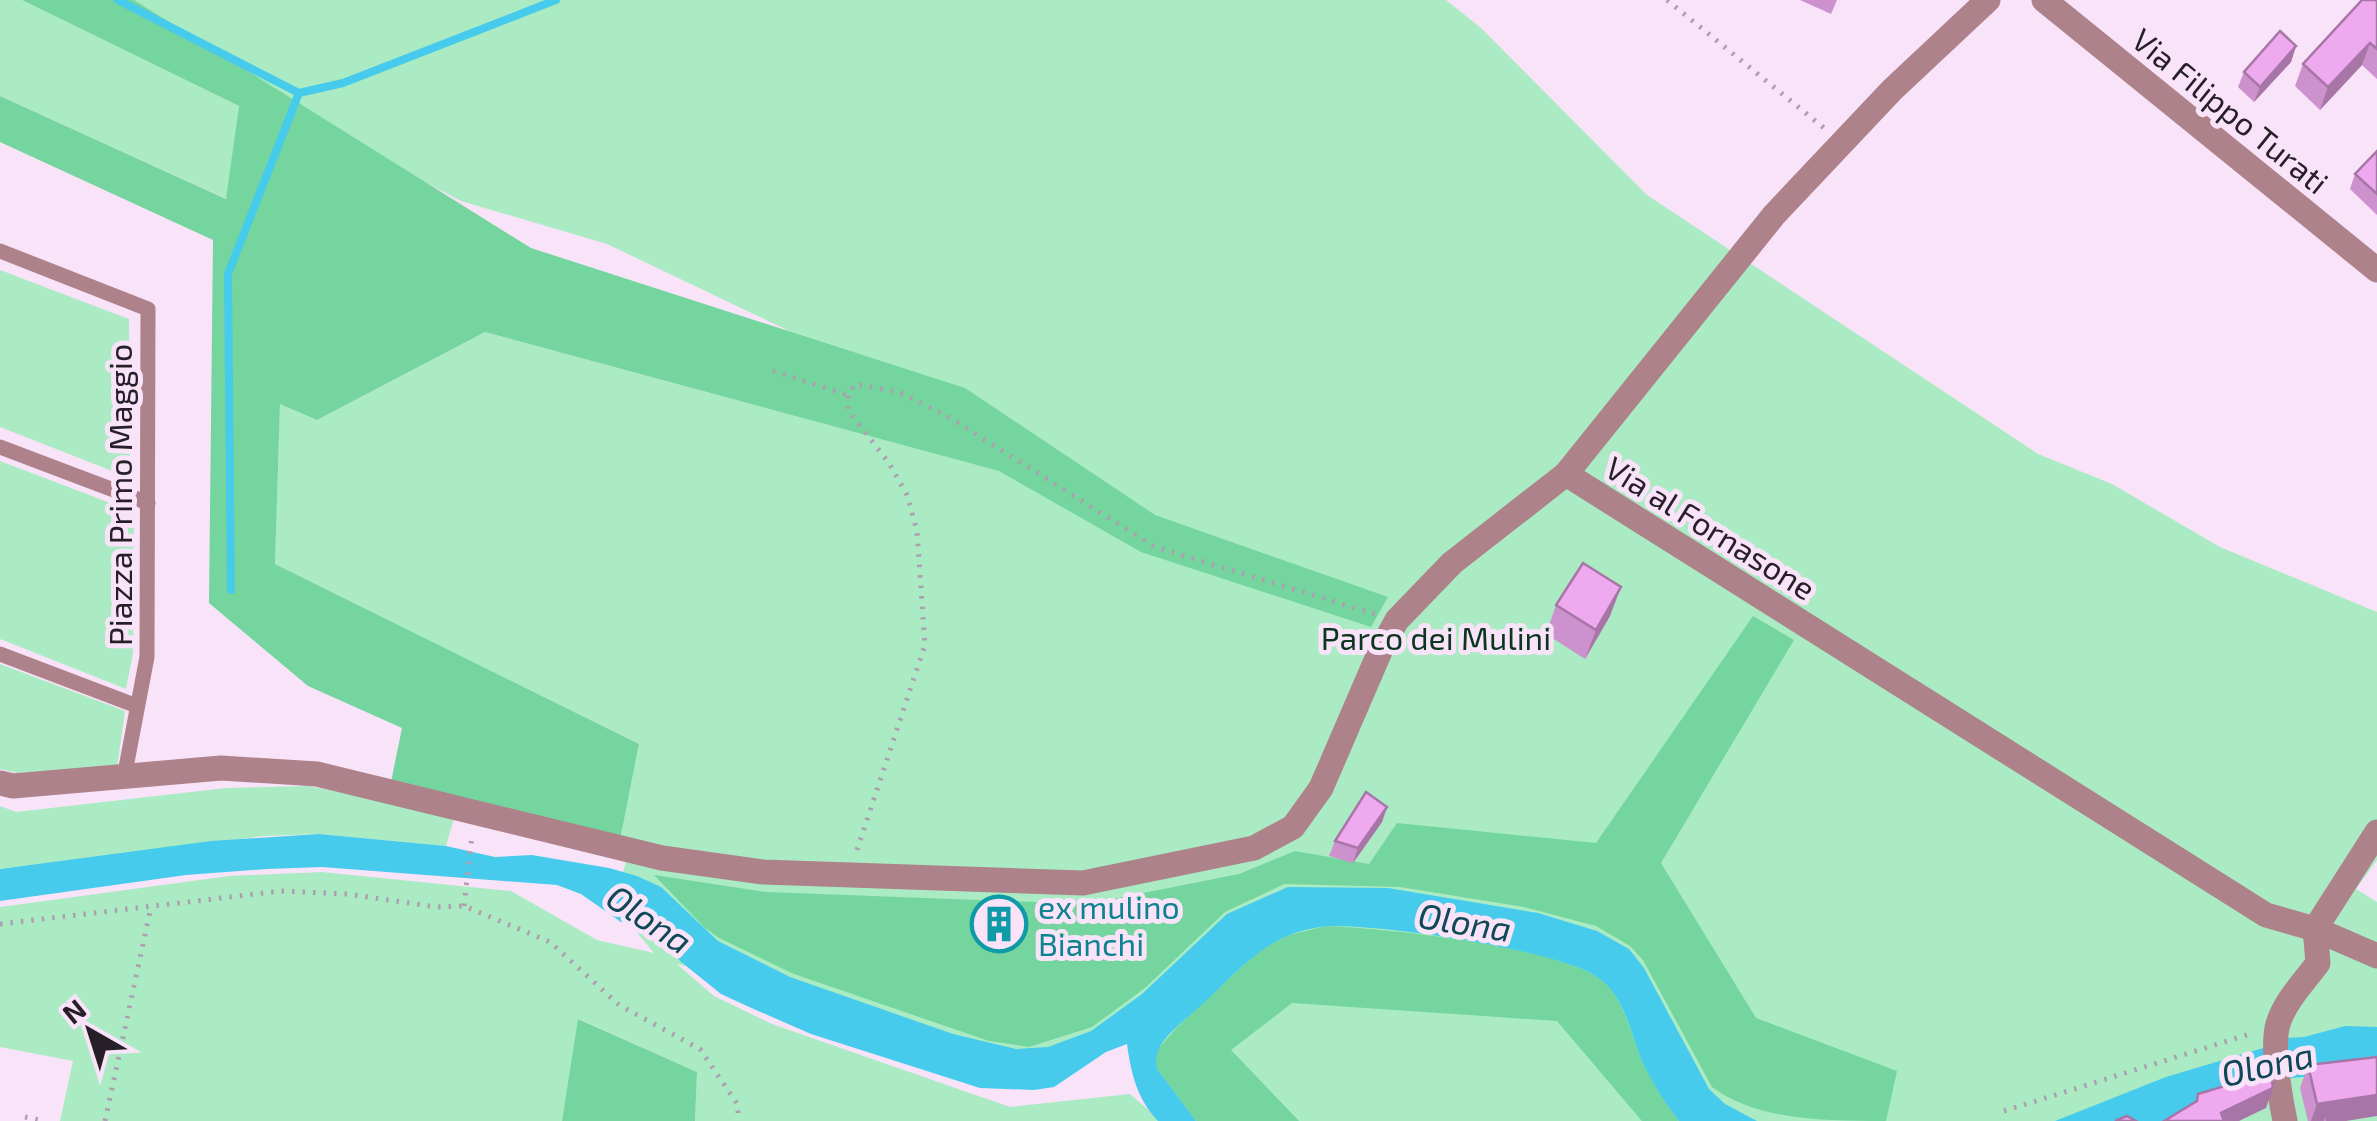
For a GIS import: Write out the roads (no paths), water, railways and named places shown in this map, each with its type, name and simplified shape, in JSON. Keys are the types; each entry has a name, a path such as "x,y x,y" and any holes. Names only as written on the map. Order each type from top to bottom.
{"street":[{"name":"Via al Fornasone","path":"1988,0 1892,90 1774,215 1566,474 2266,915 2315,929 2377,956"},
{"name":"Via Filippo Turati","path":"2044,0 2377,270"},
{"path":"0,783 13,786 221,768 317,774 476,816 662,858 763,872 1083,883 1254,848 1293,827 1321,788 1397,620 1452,563 1566,474"},
{"path":"2285,1121 2279,1088 2277,1026 2292,996 2318,964 2315,929 2377,832"}],"lane":[{"name":"Piazza Primo Maggio","path":"0,251 148,309 147,658 124,778"},
{"path":"0,447 148,503"},
{"path":"0,654 137,706"}],"water":[{"name":"Olona","path":"319,834 446,846 495,857 532,855 637,876 661,887 718,941 790,977 953,1034 1016,1049 1048,1047 1091,1031 1142,994 1227,914 1288,887 1388,888 1538,913 1597,931 1629,949 1644,968 1709,1089 1725,1104 1757,1121 1679,1121 1647,1071 1620,1004 1597,977 1546,957 1426,934 1329,926 1292,934 1265,948 1162,1043 1157,1069 1196,1121 1158,1121 1136,1085 1127,1044 1106,1052 1054,1087 980,1088 811,1034 721,994 680,961 657,933 639,924 621,922 581,894 557,885 322,867 186,875 0,901 0,869 211,841"},
{"name":"Olona","path":"2345,1026 2377,1027 2377,1069 2284,1079 2169,1121 2055,1121 2166,1077 2286,1038"}],"waterway":[{"path":"118,0 299,93"},
{"path":"231,590 228,274 299,93 343,83 556,0"}],"place":[{"name":"ex mulino Bianchi","path":"999,924"}],"park label":[{"name":"Parco dei Mulini","path":"1436,637"}]}
